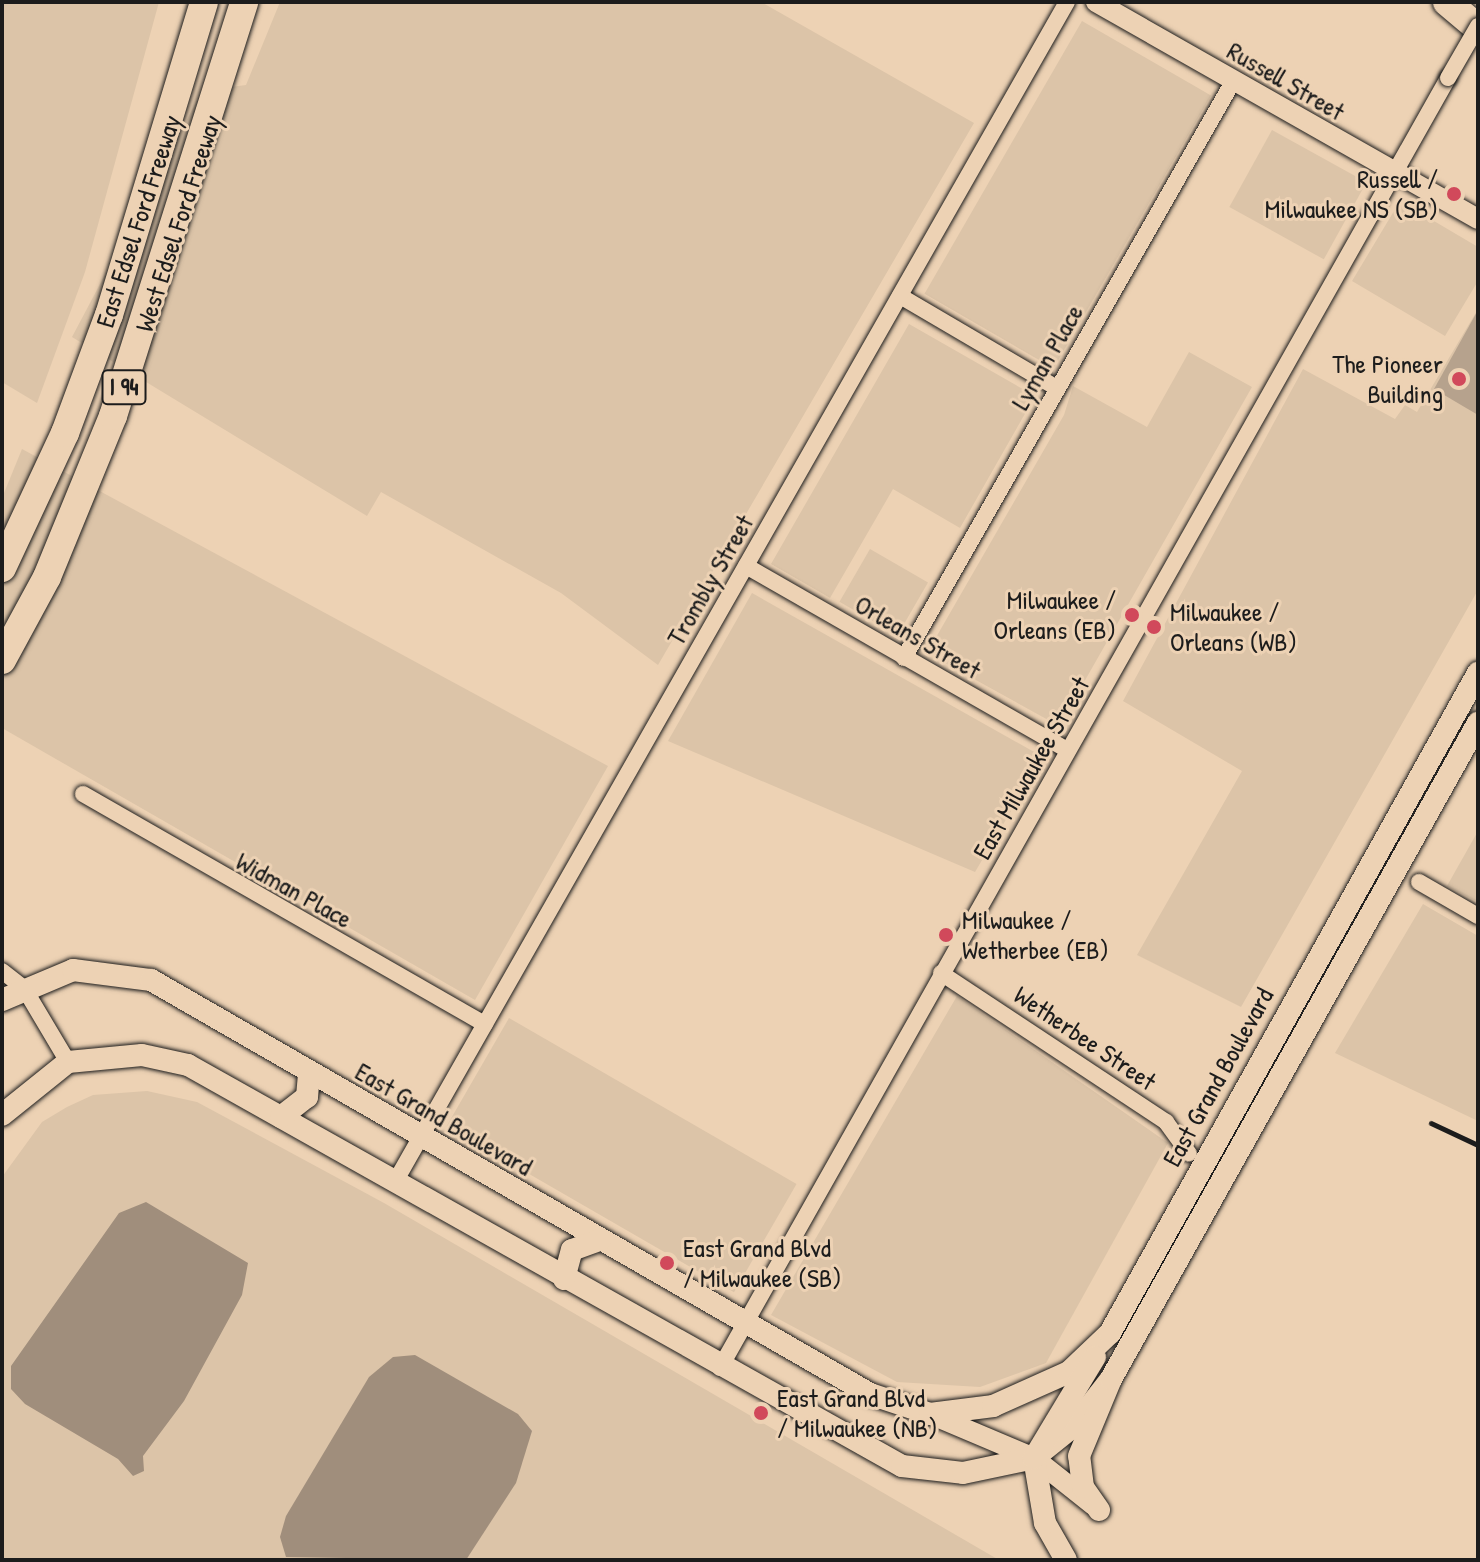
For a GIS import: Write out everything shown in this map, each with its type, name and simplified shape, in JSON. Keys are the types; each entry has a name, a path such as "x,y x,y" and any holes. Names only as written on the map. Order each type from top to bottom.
{"highway":[{"name":"West Edsel Ford Freeway","path":"2,660 47,577 113,416 216,102 244,2"},
{"path":"236,34 259,2"},
{"path":"1447,2 1478,27"},
{"name":"East Edsel Ford Freeway","path":"2,568 41,489 109,315 196,21"},
{"path":"2,557 41,489"}],"main road":[{"name":"East Grand Boulevard","path":"2,1000 24,988 73,970 151,980 420,1138 847,1380 930,1414 1011,1400 1069,1372 1110,1333 1159,1239 1478,673"},
{"name":"East Grand Boulevard","path":"1111,1379 1478,723"},
{"path":"2,1115 68,1062 168,1059 281,1117 775,1400 902,1466 945,1474 1034,1458 1075,1425 1111,1379"},
{"path":"281,1117 307,1097 309,1072"},
{"path":"564,1279 572,1250 600,1240"},
{"path":"1066,1560 1045,1523 1034,1458 1110,1333"},
{"path":"1099,1510 1083,1487 1079,1456 1111,1379"}],"street":[{"name":"Trombly Street","path":"395,1182 1067,2"},
{"name":"Russell Street","path":"1096,2 1478,217"},
{"name":"East Milwaukee Street","path":"720,1368 1478,27"},
{"name":"Lyman Place","path":"904,658 1234,80"},
{"path":"900,296 1057,388"},
{"name":"Orleans Street","path":"746,566 1067,750"},
{"name":"Widman Place","path":"83,794 485,1024"},
{"path":"1419,882 1478,916"},
{"path":"2,971 24,988 68,1062"},
{"name":"Wetherbee Street","path":"941,973 1166,1122 1189,1154"},
{"path":"930,1414 1034,1458 1099,1510"}],"shaded area":[{"path":"2,2 159,2 85,272 37,403 2,382"},
{"path":"280,2 761,2 974,123 658,665 561,593 381,492 367,516 72,337 202,91 246,85"},
{"path":"1082,21 1211,96 1054,368 924,294"},
{"path":"1272,130 1366,182 1324,259 1229,207"},
{"path":"1400,201 1478,247 1478,281 1445,336 1352,281"},
{"path":"1478,309 1478,590 1241,1007 1137,955 1242,771 1123,701 1303,369 1395,419 1405,405 1417,412"},
{"path":"909,324 1035,396 960,528 893,489 830,598 771,564"},
{"path":"1189,352 1252,387 1059,726 927,653 1064,415 1073,386 1147,427"},
{"path":"22,449 608,766 475,1000 2,728 2,498"},
{"path":"870,549 928,582 898,635 840,602"},
{"path":"752,593 1043,757 975,872 668,741"},
{"path":"1478,831 1478,902 1447,886"},
{"path":"1423,904 1478,936 1478,1121 1335,1053"},
{"path":"957,996 1168,1143 1046,1363 980,1387 897,1382 771,1315"},
{"path":"509,1018 797,1184 734,1292 447,1126"},
{"path":"147,1091 197,1102 384,1203 999,1560 2,1560 2,1177 42,1122 67,1107 93,1095"},
{"path":"146,1202 248,1263 242,1295 184,1401 143,1456 144,1471 133,1476 118,1459 25,1404 11,1389 11,1366 119,1213"},
{"path":"415,1355 518,1414 532,1431 516,1483 466,1560 286,1557 280,1537 286,1516 369,1377 393,1357"}],"building":[{"name":"The Pioneer Building","path":"1478,310 1478,415 1434,389"}],"railway":[{"path":"1431,1123 1478,1145"}],"place":[{"name":"Russell / Milwaukee NS (SB)","path":"1454,194"},
{"name":"The Pioneer Building","path":"1459,379"},
{"name":"Milwaukee / Orleans (EB)","path":"1132,615"},
{"name":"Milwaukee / Orleans (WB)","path":"1154,627"},
{"name":"Milwaukee / Wetherbee (EB)","path":"946,935"},
{"name":"East Grand Blvd / Milwaukee (SB)","path":"667,1263"},
{"name":"East Grand Blvd / Milwaukee (NB)","path":"761,1413"}]}
